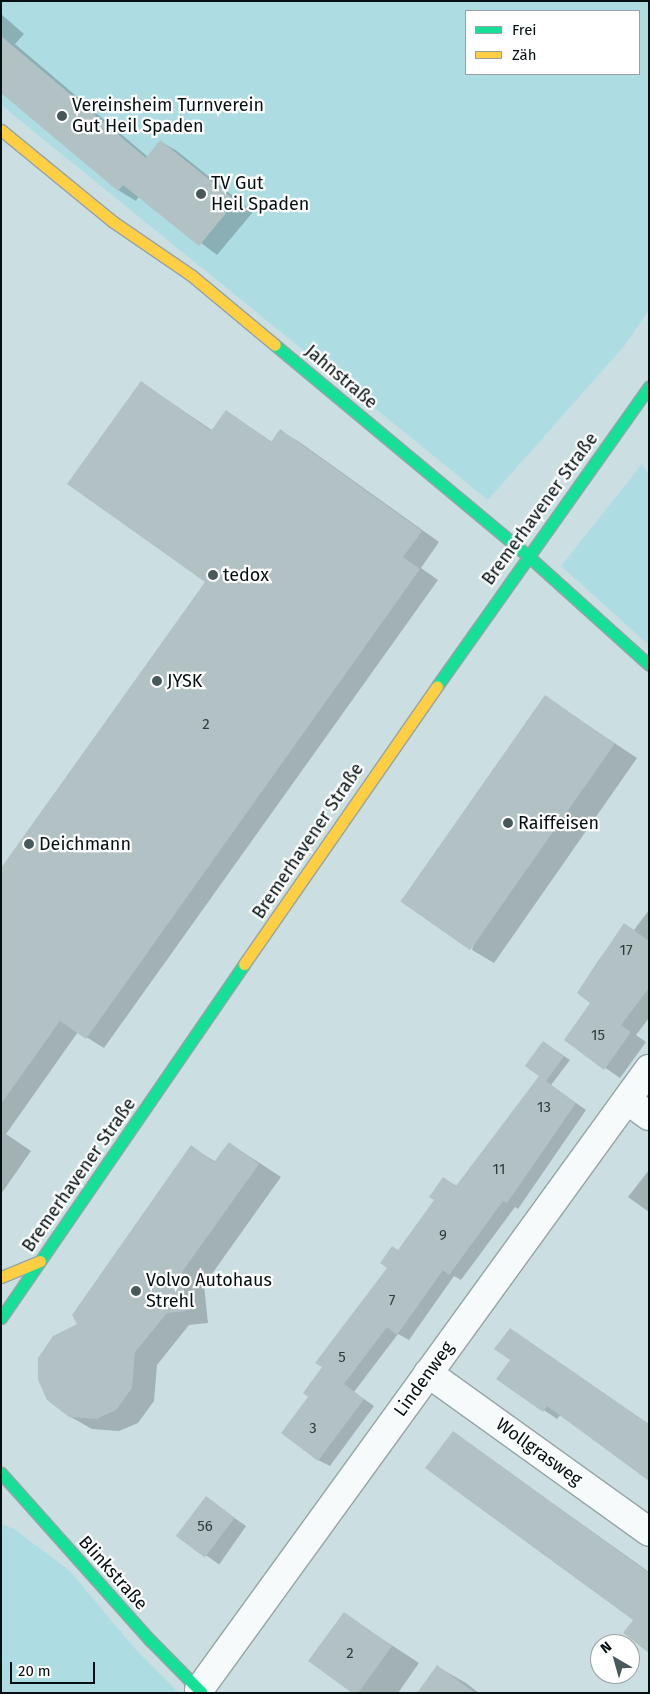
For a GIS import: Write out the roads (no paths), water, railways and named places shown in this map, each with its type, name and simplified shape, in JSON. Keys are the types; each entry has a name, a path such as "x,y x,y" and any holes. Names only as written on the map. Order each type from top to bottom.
{"street":[{"name":"Jahnstraße","path":"1,130 112,221 191,274 527,555 649,665"},
{"name":"Bremerhavener Straße","path":"1,1318 527,555 649,387"},
{"name":"Lindenweg","path":"201,1692 428,1373 649,1069"},
{"path":"627,1100 649,1116"},
{"path":"1,1277 40,1261"},
{"name":"Wollgrasweg","path":"428,1373 649,1532"},
{"name":"Blinkstraße","path":"1,1473 150,1640 201,1692"},
{"path":"10,1505 36,1513"}],"place":[{"name":"Vereinsheim Turnverein Gut Heil Spaden","path":"62,116"},
{"name":"TV Gut Heil Spaden","path":"201,194"},
{"name":"tedox","path":"213,575"},
{"name":"JYSK","path":"157,681"},
{"name":"Raiffeisen","path":"508,823"},
{"name":"Deichmann","path":"29,844"},
{"name":"Volvo Autohaus Strehl","path":"136,1291"}]}
